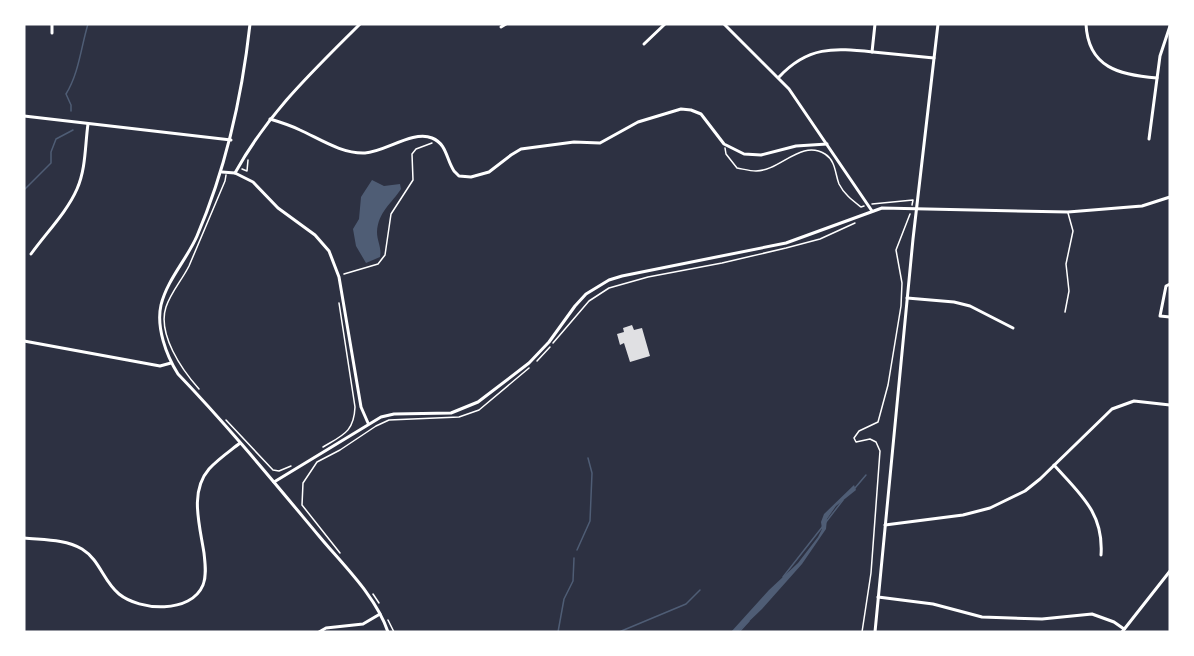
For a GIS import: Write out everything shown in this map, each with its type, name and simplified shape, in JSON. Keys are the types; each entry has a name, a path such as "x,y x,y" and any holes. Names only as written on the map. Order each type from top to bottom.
{"street":[{"path":"52,24 52,33"},
{"path":"250,24 224,173 196,238 161,303 160,327 171,363 178,374 240,442 358,583 380,614 388,632"},
{"path":"235,173 270,119 304,79 360,24"},
{"path":"501,27 506,24"},
{"path":"644,44 665,24"},
{"path":"724,24 779,77 798,100 872,211"},
{"path":"872,52 875,24"},
{"path":"875,632 915,208 938,24"},
{"path":"1086,24 1090,45 1107,66 1130,75 1156,78"},
{"path":"1149,139 1160,56 1170,26"},
{"path":"779,77 797,61 818,51 839,48 934,58"},
{"path":"270,119 293,126 333,146 356,153 374,151 418,136 430,137 443,147 454,171 466,178 489,172 521,149 573,142 600,143 638,122 681,109 701,114 724,144 753,156 796,146 827,144"},
{"path":"24,116 231,140"},
{"path":"31,254 78,188 88,124"},
{"path":"224,173 235,173 253,183 278,208 315,235 329,251 338,276 361,407 368,423"},
{"path":"274,482 381,417 394,414 451,412 478,402 530,363 549,342 580,300 609,280 786,243 872,211 892,207 1068,212 1134,207 1170,197"},
{"path":"1170,284 1166,286 1161,316 1170,317"},
{"path":"907,298 944,300 970,306 1013,328"},
{"path":"24,341 160,366 171,363"},
{"path":"885,525 963,515 990,508 1024,491 1054,465 1107,412 1117,406 1134,401 1170,405"},
{"path":"24,538 60,542 83,549 100,567 111,587 133,602 170,607 188,602 196,595 205,578 197,504 200,484 211,467 240,442"},
{"path":"1054,465 1094,512 1101,533 1101,555"},
{"path":"878,597 933,603 982,617 1042,619 1092,614 1114,622 1123,630 1170,571"},
{"path":"319,632 326,628 363,624 380,614"}],"lane":[{"path":"1065,312 1069,291 1066,264 1073,231 1068,212"}],"path":[{"path":"338,276 378,264 385,255 391,214 413,180 412,154 416,149 439,142"},
{"path":"724,144 726,154 737,168 757,171 772,167 796,153 817,150 828,156 839,184 848,198 861,207 868,204 913,200 915,208"},
{"path":"238,169 248,171 248,158"},
{"path":"203,395 173,355 166,329 165,309 185,274 201,238 225,182 224,173"},
{"path":"862,632 871,573 880,452 876,442 870,439 855,442 854,438 859,431 878,422 888,386 901,306 902,284 896,250 907,218 912,212 905,211"},
{"path":"538,361 589,302 609,288 648,277 722,263 809,242 857,222"},
{"path":"318,450 351,428 354,421 355,407 338,296"},
{"path":"343,558 302,505 303,483 316,462 389,420 459,417 479,410 530,368"},
{"path":"223,417 273,471 292,466"},
{"path":"372,593 380,605"},
{"path":"388,620 393,632"}],"water":[{"path":"372,180 384,186 400,184 401,189 383,213 378,225 380,257 366,263 356,246 353,229 359,219 361,197"},
{"path":"854,485 856,490 836,506 827,519 826,529 802,564 738,632 731,632 769,590 798,563 818,537 822,529 821,522 824,514"}],"building":[{"path":"632,325 634,330 642,328 650,356 630,362 624,343 620,345 617,334 624,332 623,328"}],"waterway":[{"path":"71,111 66,94 77,69 88,24"},
{"path":"24,190 51,163 51,152 56,139 73,130"},
{"path":"577,550 590,521 592,473 588,458"},
{"path":"855,488 866,475"},
{"path":"826,522 843,500"},
{"path":"783,577 823,526"},
{"path":"558,632 564,599 573,581 574,558"},
{"path":"619,632 686,604 700,590"},
{"path":"739,632 749,621"}]}
